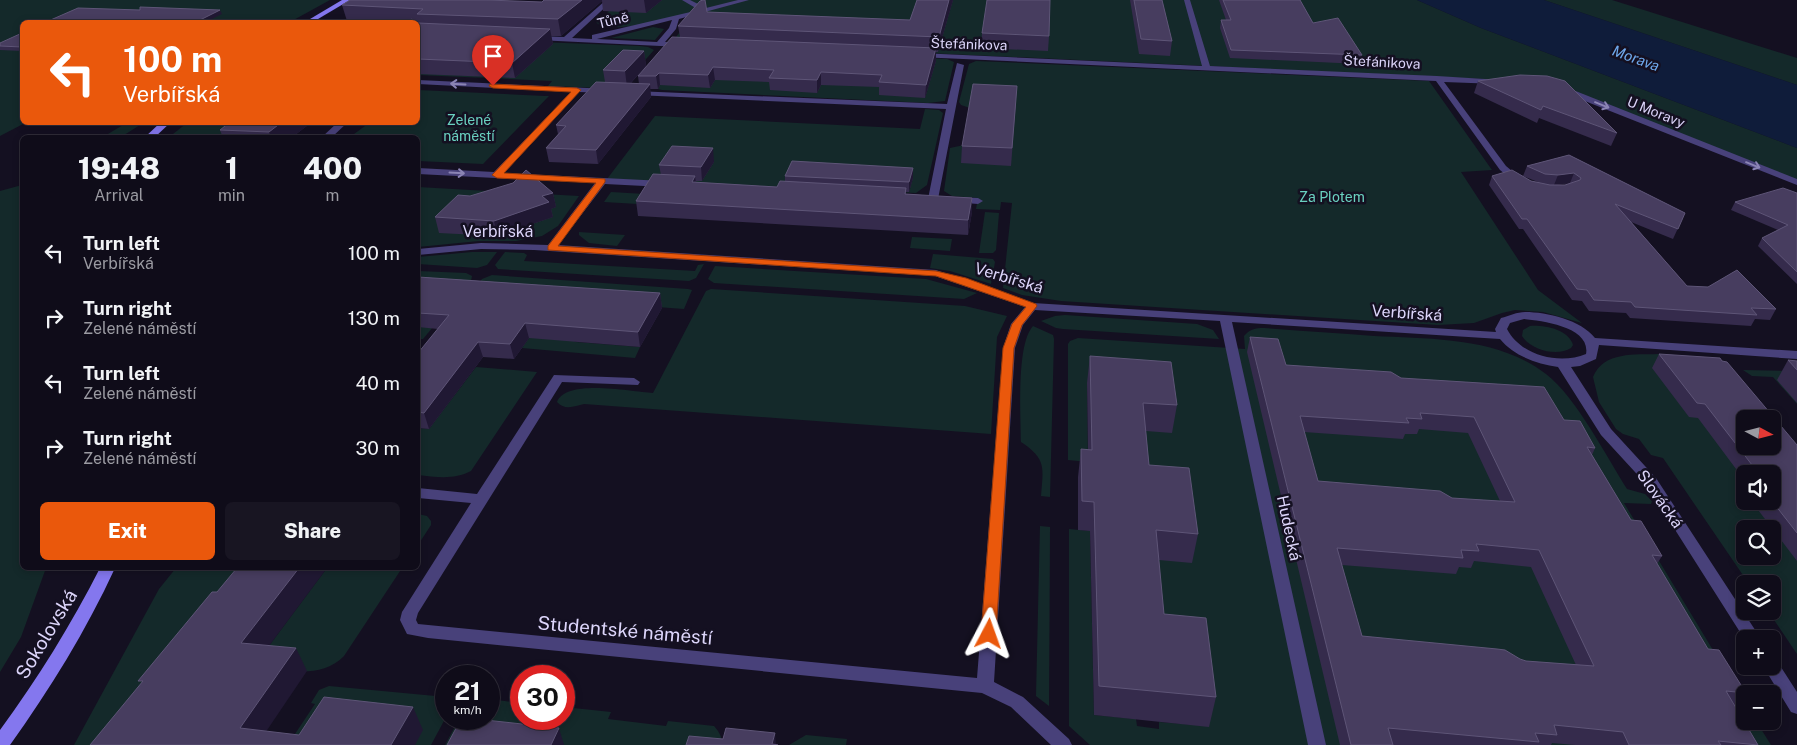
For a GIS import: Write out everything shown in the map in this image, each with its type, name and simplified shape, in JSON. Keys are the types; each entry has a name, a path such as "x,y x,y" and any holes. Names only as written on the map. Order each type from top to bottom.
{"main road":[{"path":"312,20 347,0"},
{"path":"151,135 163,125"},
{"name":"Sokolovská","path":"0,744 35,694 72,635 106,570"}],"street":[{"path":"565,40 610,0"},
{"path":"685,0 705,10"},
{"name":"Tůně","path":"588,41 598,36 746,0"},
{"path":"1187,0 1206,67"},
{"path":"659,44 674,25 676,20 674,18"},
{"path":"528,38 690,45"},
{"path":"665,51 671,44"},
{"name":"Štefánikova","path":"914,55 1511,82"},
{"name":"Štefánikova","path":"960,65 950,107 937,182 929,199 978,202"},
{"name":"Štefánikova","path":"1437,78 1503,168 1526,184"},
{"path":"420,82 577,90 625,90 950,107"},
{"name":"U Moravy","path":"1557,87 1797,182"},
{"path":"497,175 577,90"},
{"path":"329,135 340,125"},
{"path":"420,171 670,184"},
{"path":"551,248 602,181"},
{"name":"Verbířská","path":"420,252 482,246 551,248 936,274 1032,306 1502,336"},
{"path":"985,686 1009,348 1017,324 1032,306"},
{"path":"1592,341 1594,352 1588,360 1572,364 1562,363 1543,360 1526,354 1511,345 1502,336 1500,327 1505,320 1516,316 1532,316 1566,324 1581,332 1592,341 1797,355"},
{"name":"Hudecká","path":"1225,318 1317,745"},
{"path":"1715,349 1728,365"},
{"name":"Slovácká","path":"1562,363 1606,432 1651,481 1747,630"},
{"name":"Studentské náměstí","path":"634,382 558,378 410,612 409,623 417,631 985,686 1017,702 1063,745"},
{"path":"420,493 481,499"},
{"path":"1777,675 1797,707"}],"green space":[{"path":"0,0 330,0 294,20 20,20 21,125 0,136"},
{"path":"622,0 1417,0 1481,28 1797,148 1797,180 1547,82 673,41 694,13 627,27 603,26 596,22"},
{"path":"1544,0 1612,0 1797,58 1797,85"},
{"path":"653,27 664,29 655,40 611,38"},
{"path":"420,37 640,46 654,50 625,83 600,88 548,86 552,81 420,75"},
{"path":"684,48 947,59 954,62 945,101 928,103 662,90 654,88"},
{"name":"Za Plotem","path":"976,61 1429,81 1492,170 1461,172 1538,290 1582,323 1543,312 1515,310 1474,323 1438,325 1061,301 1022,295 1003,288 1012,203 1001,202 1000,210 976,209 978,198 952,196 944,191 950,148 964,145 970,108 961,105 959,102 969,64"},
{"name":"Zelené náměstí","path":"420,90 549,96 483,164 420,161 420,135 353,135 366,125 420,125"},
{"path":"925,109 939,110 943,113 927,185 916,193 607,179 655,116 920,129"},
{"path":"123,125 140,125 124,135 106,135"},
{"path":"184,125 252,125 236,135 172,135"},
{"path":"20,186 20,570 45,570 21,637 0,672 0,191"},
{"path":"420,187 579,196 558,226 542,236 516,241 479,241 420,247"},
{"path":"611,192 645,194 638,204 604,202"},
{"path":"985,212 999,213 996,250 993,253 979,253"},
{"path":"579,232 625,235 617,246 589,243 579,235"},
{"path":"912,237 952,239 950,251 910,248"},
{"path":"472,252 497,252 487,265 477,268 420,264 420,257"},
{"path":"505,252 524,253 527,255 524,261 695,271 698,265 704,264 696,278 689,281 498,269 495,265"},
{"path":"933,254 993,259 995,262 991,284 950,271 930,268"},
{"path":"715,266 926,279 977,293 964,299 714,283 708,279"},
{"path":"420,271 466,273 472,276 471,281 423,339 420,339"},
{"path":"492,275 692,290 684,309 657,307 420,358 482,279"},
{"path":"711,289 965,306 1007,316 997,337 991,434 584,404 567,407 557,402 563,395 573,390 586,388 653,393 706,291"},
{"path":"1065,315 1197,324 1213,330 1219,339 1063,329 1041,321"},
{"path":"539,323 576,342 640,347 635,358 522,348"},
{"path":"1033,326 1053,335 1054,339 1050,497 1041,496 1042,465 1039,459 1021,442 1020,398 1022,364 1024,348"},
{"path":"1530,326 1555,329 1566,335 1573,345 1565,351 1552,352 1531,345 1522,336 1523,330"},
{"path":"1253,329 1464,342 1507,353 1527,362 1546,374 1557,384 1579,412 1627,489 1645,494 1652,501 1651,504 1624,503 1736,688 1736,730 1762,730 1771,745 1090,745 1069,726 1069,529 1090,531 1094,715 1136,719 1137,726 1159,729 1159,722 1208,726 1157,643 1144,493 1087,383 1088,462 1068,460 1068,344 1070,341 1078,338 1245,349 1244,336"},
{"path":"1658,354 1706,359 1739,410 1736,410 1736,455 1759,455 1774,465 1736,465 1736,510 1781,510 1781,470 1797,480 1797,654 1774,620 1781,620 1781,575 1743,575 1736,565 1781,565 1781,520 1736,520 1736,565 1663,458 1651,455 1639,439 1623,434 1616,429 1599,402 1593,377 1598,369 1612,359 1630,355"},
{"path":"476,367 537,372 471,471 452,477 420,475 420,428 429,429"},
{"path":"1743,370 1797,371 1797,404 1773,377 1752,376"},
{"path":"420,514 427,516 431,521 431,525 420,542"},
{"path":"1040,526 1050,527 1049,706 1036,696"},
{"path":"174,570 265,570 125,745 74,745 159,589"},
{"path":"326,570 401,570 344,656 334,664 324,669 301,672 254,666"},
{"path":"329,686 435,696 435,730 439,730 431,745 282,745 295,734 315,704 311,703 319,690"},
{"path":"500,700 510,702 510,730 575,730 575,708 611,712 608,719 666,726 668,721 714,726 721,737 721,745 445,745 453,730 500,730"},
{"path":"806,735 847,739 846,745 789,745"}],"water":[{"name":"Morava","path":"1417,0 1544,0 1797,85 1797,148 1481,28"}],"building":[{"path":"350,0 542,2 544,0 582,0 558,19 417,14 423,9 342,5"},
{"path":"705,0 707,12 910,20 917,0 949,0 939,37 678,26"},
{"path":"987,0 1050,0 1049,36 982,33"},
{"path":"1134,0 1162,0 1172,41 1141,39"},
{"path":"1223,0 1300,0 1313,23 1338,18 1362,55 1231,50 1221,20 1231,20"},
{"path":"140,7 220,10 200,20 51,20 78,8 140,10"},
{"path":"420,23 550,29 512,63 420,59"},
{"path":"20,34 20,47 0,46 0,43"},
{"path":"672,37 936,48 926,85 879,82 882,75 821,72 817,80 769,78 774,70 713,67 708,75 659,73 656,76 638,76"},
{"path":"623,50 644,51 625,71 603,70"},
{"path":"1520,75 1547,76 1565,81 1617,133 1543,106 1541,110 1478,81"},
{"path":"596,82 650,84 596,150 546,148 566,126 556,125"},
{"path":"973,84 1017,86 1012,148 962,146"},
{"path":"226,125 278,125 269,132 220,130"},
{"path":"672,146 713,148 701,167 659,165"},
{"path":"1569,155 1685,213 1678,229 1615,204 1687,286 1708,287 1737,270 1776,309 1751,308 1757,315 1635,307 1631,302 1594,300 1587,290 1577,289 1527,219 1522,219 1492,176 1512,170 1531,181 1550,185 1565,185 1581,178 1574,173 1545,174 1527,166"},
{"path":"792,161 913,168 909,182 785,176"},
{"path":"526,170 553,193 542,196 549,202 494,221 435,217 458,195 470,196 513,183"},
{"path":"653,174 695,176 692,182 777,187 780,181 906,188 905,194 972,198 968,220 636,201"},
{"path":"1783,188 1797,193 1797,272 1762,238 1788,225 1735,202"},
{"path":"420,277 660,293 638,332 525,323 510,344 478,342 424,413 420,412 420,351 449,315 420,313"},
{"path":"1250,337 1278,339 1286,365 1391,372 1401,378 1544,387 1564,420 1580,421 1595,448 1587,447 1631,520 1641,521 1662,556 1652,555 1708,649 1719,650 1741,685 1736,685 1736,692 1726,691 1736,708 1736,730 1749,730 1758,745 1718,741 1721,745 1629,745 1623,732 1554,725 1557,735 1535,733 1539,742 1388,728 1393,745 1351,745","holes":["1420,413 1474,417 1515,502 1452,498 1440,491 1318,481 1300,416 1409,423 1406,418 1422,419","1476,544 1539,550 1594,666 1526,661 1505,650 1362,636 1337,548 1463,558 1461,550 1479,551"]},
{"path":"1659,354 1720,358 1722,361 1727,362 1767,410 1736,410 1736,444 1705,404 1697,403"},
{"path":"1090,356 1171,362 1177,405 1143,403 1149,465 1189,468 1198,534 1156,530 1164,614 1206,618 1216,697 1099,686 1094,502 1082,501 1081,449 1092,450"},
{"path":"1788,360 1797,361 1797,370"},
{"path":"1781,426 1797,445 1797,533 1779,510 1781,510 1781,465 1752,465 1744,455 1781,455"},
{"path":"235,570 297,570 241,643 296,648 240,728 299,735 324,697 413,707 391,745 90,745 143,681 138,681 212,592 217,592"},
{"path":"500,722 510,723 510,730 558,730 551,745 447,745 455,730 500,730"},
{"path":"726,728 775,733 772,744 778,745 686,745 689,736 723,739"}],"route":[{"path":"493,86 577,90 497,175 602,181 551,248 823,265 945,275 1032,306 1017,324 1012,334 1009,348 989,634"}]}
